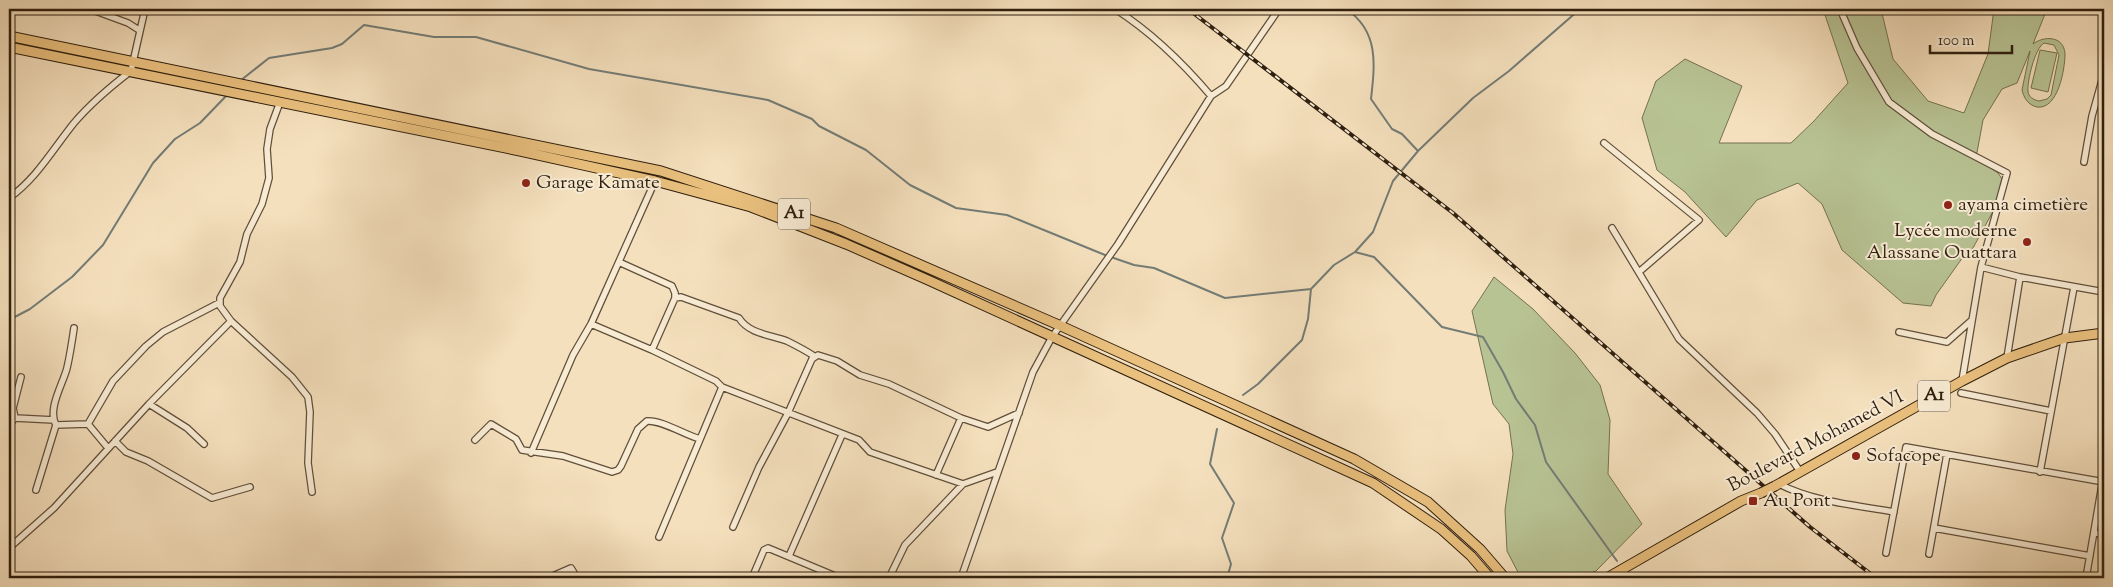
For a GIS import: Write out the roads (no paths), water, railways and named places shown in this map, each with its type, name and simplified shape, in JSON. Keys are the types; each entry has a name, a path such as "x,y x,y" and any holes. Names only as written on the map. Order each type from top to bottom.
{"main road":[{"name":"A1","path":"9,36 280,102 655,182 751,207 846,244 1373,483 1442,530 1471,556 1490,578"},
{"name":"A1","path":"9,47 132,67 661,171 836,228 1061,326 1354,459 1428,502 1480,549 1505,578"},
{"name":"Boulevard Mohamed VI","path":"1606,578 1741,501 1777,485 1799,470 2008,358 2065,338 2104,333"}],"street":[{"path":"94,9 128,23 139,30"},
{"path":"9,198 34,176 75,122 99,96 132,67 145,9"},
{"path":"1115,9 1134,22 1184,66 1211,96"},
{"path":"961,578 1033,372 1052,337 1118,244 1211,96 1226,86 1279,9"},
{"path":"1840,9 1856,48 1889,102 1932,134 2007,173 1981,267 1962,381"},
{"path":"2084,162 2092,116 2104,73"},
{"path":"88,424 113,381 146,346 163,332 218,303 240,262 247,234 262,204 269,178 267,149 270,129 280,102"},
{"path":"1604,143 1699,220 1639,272"},
{"path":"531,453 573,355 592,324 621,263 655,182"},
{"path":"1612,228 1679,339 1758,413 1775,434 1799,470"},
{"path":"621,263 672,286 675,298 652,350"},
{"path":"1981,267 2020,277 2104,292"},
{"path":"2008,358 2020,277"},
{"path":"2040,472 2074,287"},
{"path":"675,298 682,297 739,318 752,330 801,348 814,356 818,355 837,361 860,375 889,384 961,418 988,427 1019,413"},
{"path":"218,303 232,321 292,377 308,397 310,412 308,463 312,492"},
{"path":"1899,332 1947,342 1972,320"},
{"path":"9,548 54,508 149,404 232,321"},
{"path":"592,324 716,381 722,388 859,440 870,452 963,484"},
{"path":"36,490 55,422 55,402 66,369 74,328"},
{"path":"733,527 759,467 788,413 814,356"},
{"path":"15,418 13,408 20,377"},
{"path":"659,537 722,388"},
{"path":"1961,394 2051,411"},
{"path":"149,404 187,428 204,444"},
{"path":"15,418 88,424 108,448"},
{"path":"9,425 15,418"},
{"path":"936,475 961,418"},
{"path":"475,440 491,424 516,439 522,450 531,453 541,452 563,456 612,472 618,470 621,466 638,429 647,421 662,423 682,434 700,439"},
{"path":"789,556 842,435"},
{"path":"114,441 126,452 148,461 212,498 250,487"},
{"path":"1886,553 1906,447 2103,482"},
{"path":"1929,554 1947,454"},
{"path":"889,578 905,546 963,484 997,472"},
{"path":"2086,578 2104,473"},
{"path":"1777,485 1796,493 1823,500 1894,512"},
{"path":"1934,528 2090,556"},
{"path":"2094,533 2104,534"},
{"path":"752,578 766,548 840,578"},
{"path":"548,578 571,568 577,578"}],"waterway":[{"path":"1346,9 1357,18 1369,38 1374,61 1371,99 1392,129 1402,134 1418,151"},
{"path":"1243,395 1258,384 1302,340 1308,319 1311,289 1334,265 1355,252 1373,232 1393,181 1418,151 1473,98 1509,71 1580,9"},
{"path":"240,81 269,58 332,48 342,44 364,25 434,37 476,37 589,69 768,100 812,119 819,126 866,150 910,185 956,208 1007,215 1105,255 1134,265 1154,268 1225,298 1311,289"},
{"path":"9,320 30,309 72,277 103,245 153,163 175,139 200,123 228,94"},
{"path":"1355,252 1374,257 1442,327 1483,337 1516,399 1535,425 1546,462 1617,561"},
{"path":"1217,429 1210,464 1234,503 1222,538 1231,564 1227,578"}],"railway":[{"path":"1188,9 1453,213 1810,527 1876,578"}],"place":[{"name":"Garage Kamate","path":"526,183"},
{"name":"ayama cimetière","path":"1948,205"},
{"name":"Lycée moderne Alassane Ouattara","path":"2027,242"},
{"name":"Sofacope","path":"1856,456"},
{"name":"Au Pont","path":"1753,501"}]}
